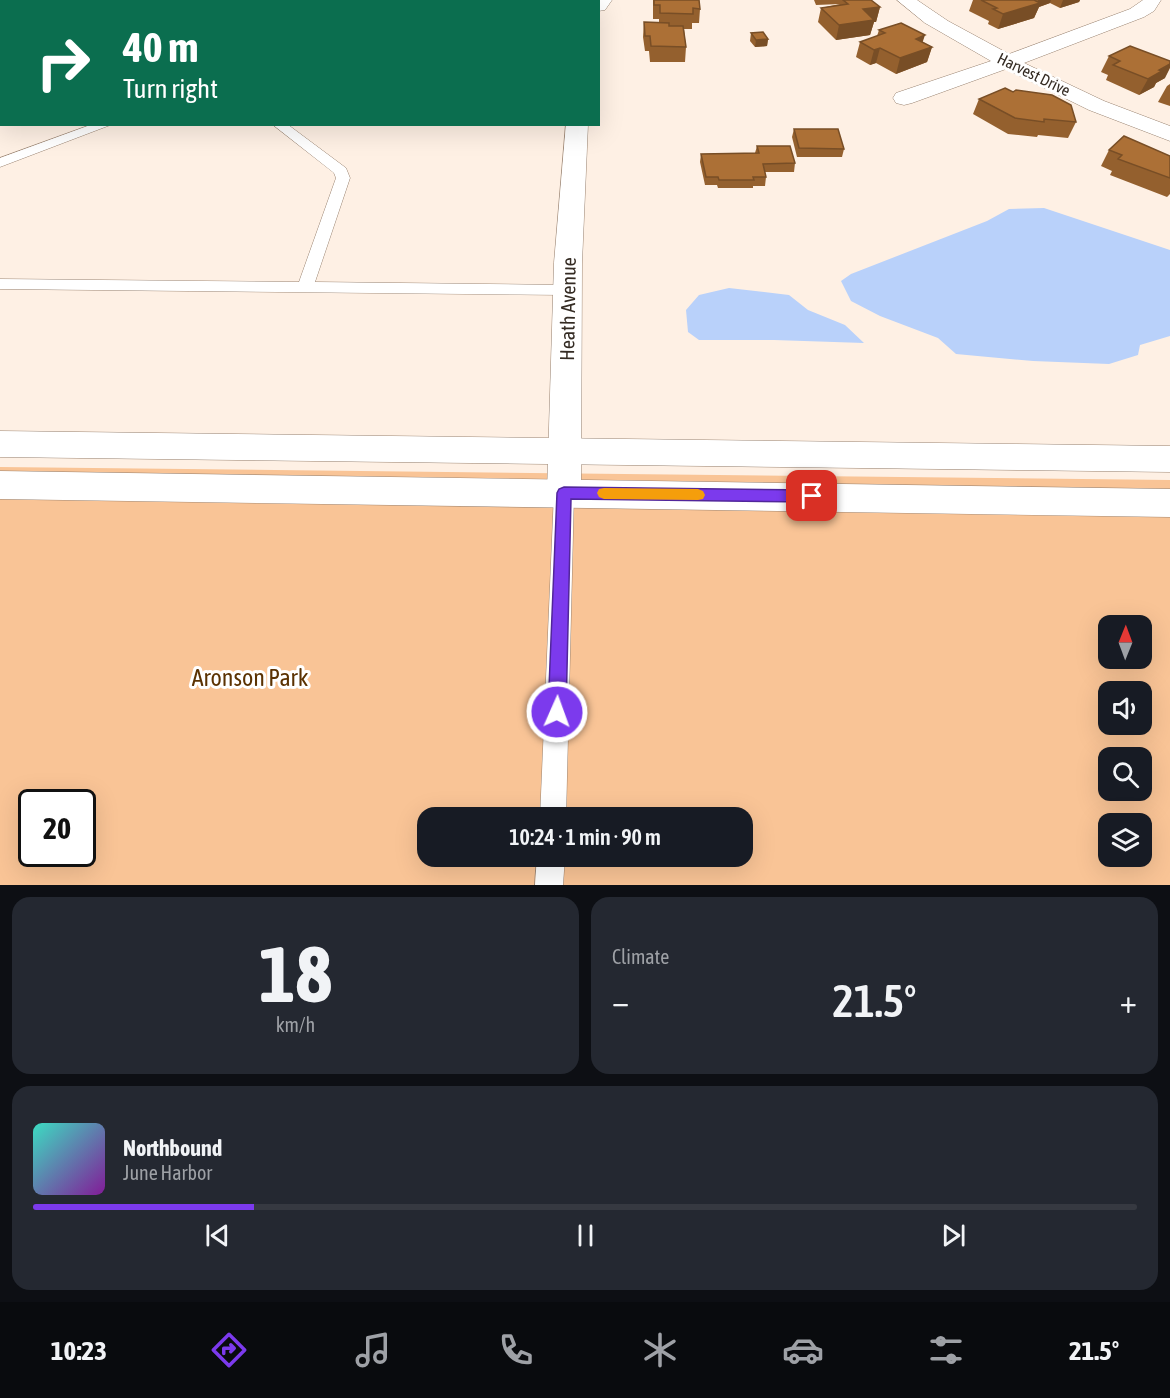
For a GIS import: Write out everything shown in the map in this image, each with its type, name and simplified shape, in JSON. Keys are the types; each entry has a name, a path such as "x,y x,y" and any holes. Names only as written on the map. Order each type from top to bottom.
{"main road":[{"name":"Harvest Drive","path":"906,0 922,14 1007,62 1105,110 1170,134"},
{"path":"904,98 1137,13 1147,7 1152,0"},
{"name":"Heath Avenue","path":"564,493 567,290 577,126"},
{"path":"0,444 1170,459"},
{"path":"0,485 1170,503"}],"lane":[{"path":"0,163 102,126"},
{"path":"281,126 341,171 343,178 305,288"},
{"path":"0,284 567,290"},
{"path":"553,807 564,493"},
{"path":"549,885 550,867"}],"green space":[{"name":"Aronson Park","path":"0,467 1170,480 1170,885 0,885"}],"water":[{"path":"1044,208 1170,250 1170,336 1140,345 1138,355 1109,364 1033,361 956,354 938,338 880,316 851,301 841,281 851,274 987,221 1009,209"},
{"path":"729,288 789,295 808,310 845,325 864,343 699,340 688,332 686,310 699,295"}],"building":[{"path":"654,0 699,0 700,9 693,8 693,14 660,13 660,5 654,5"},
{"path":"843,0 871,0 880,7 863,9 874,20 839,25 821,8 848,4"},
{"path":"981,0 1034,0 1040,3 1003,14 993,9 997,8"},
{"path":"644,22 683,26 686,47 651,46 650,36 645,36"},
{"path":"901,23 925,35 916,39 932,47 900,58 880,48 874,50 860,42 885,33 879,30"},
{"path":"763,32 768,39 756,40 751,33"},
{"path":"1130,46 1170,61 1170,64 1148,79 1113,65 1120,61 1109,56"},
{"path":"1005,88 1013,92 1016,90 1052,95 1071,105 1076,122 1044,119 1044,122 1015,118 979,99"},
{"path":"794,129 838,129 844,149 799,148"},
{"path":"1124,136 1170,156 1170,178 1118,159 1122,155 1109,150"},
{"path":"757,146 790,146 795,163 763,164 766,177 753,177 754,180 719,180 718,177 706,177 701,154 759,153"}],"slow traffic":[{"path":"604,493 698,495"}],"route":[{"path":"557,712 564,493 812,496"}]}
